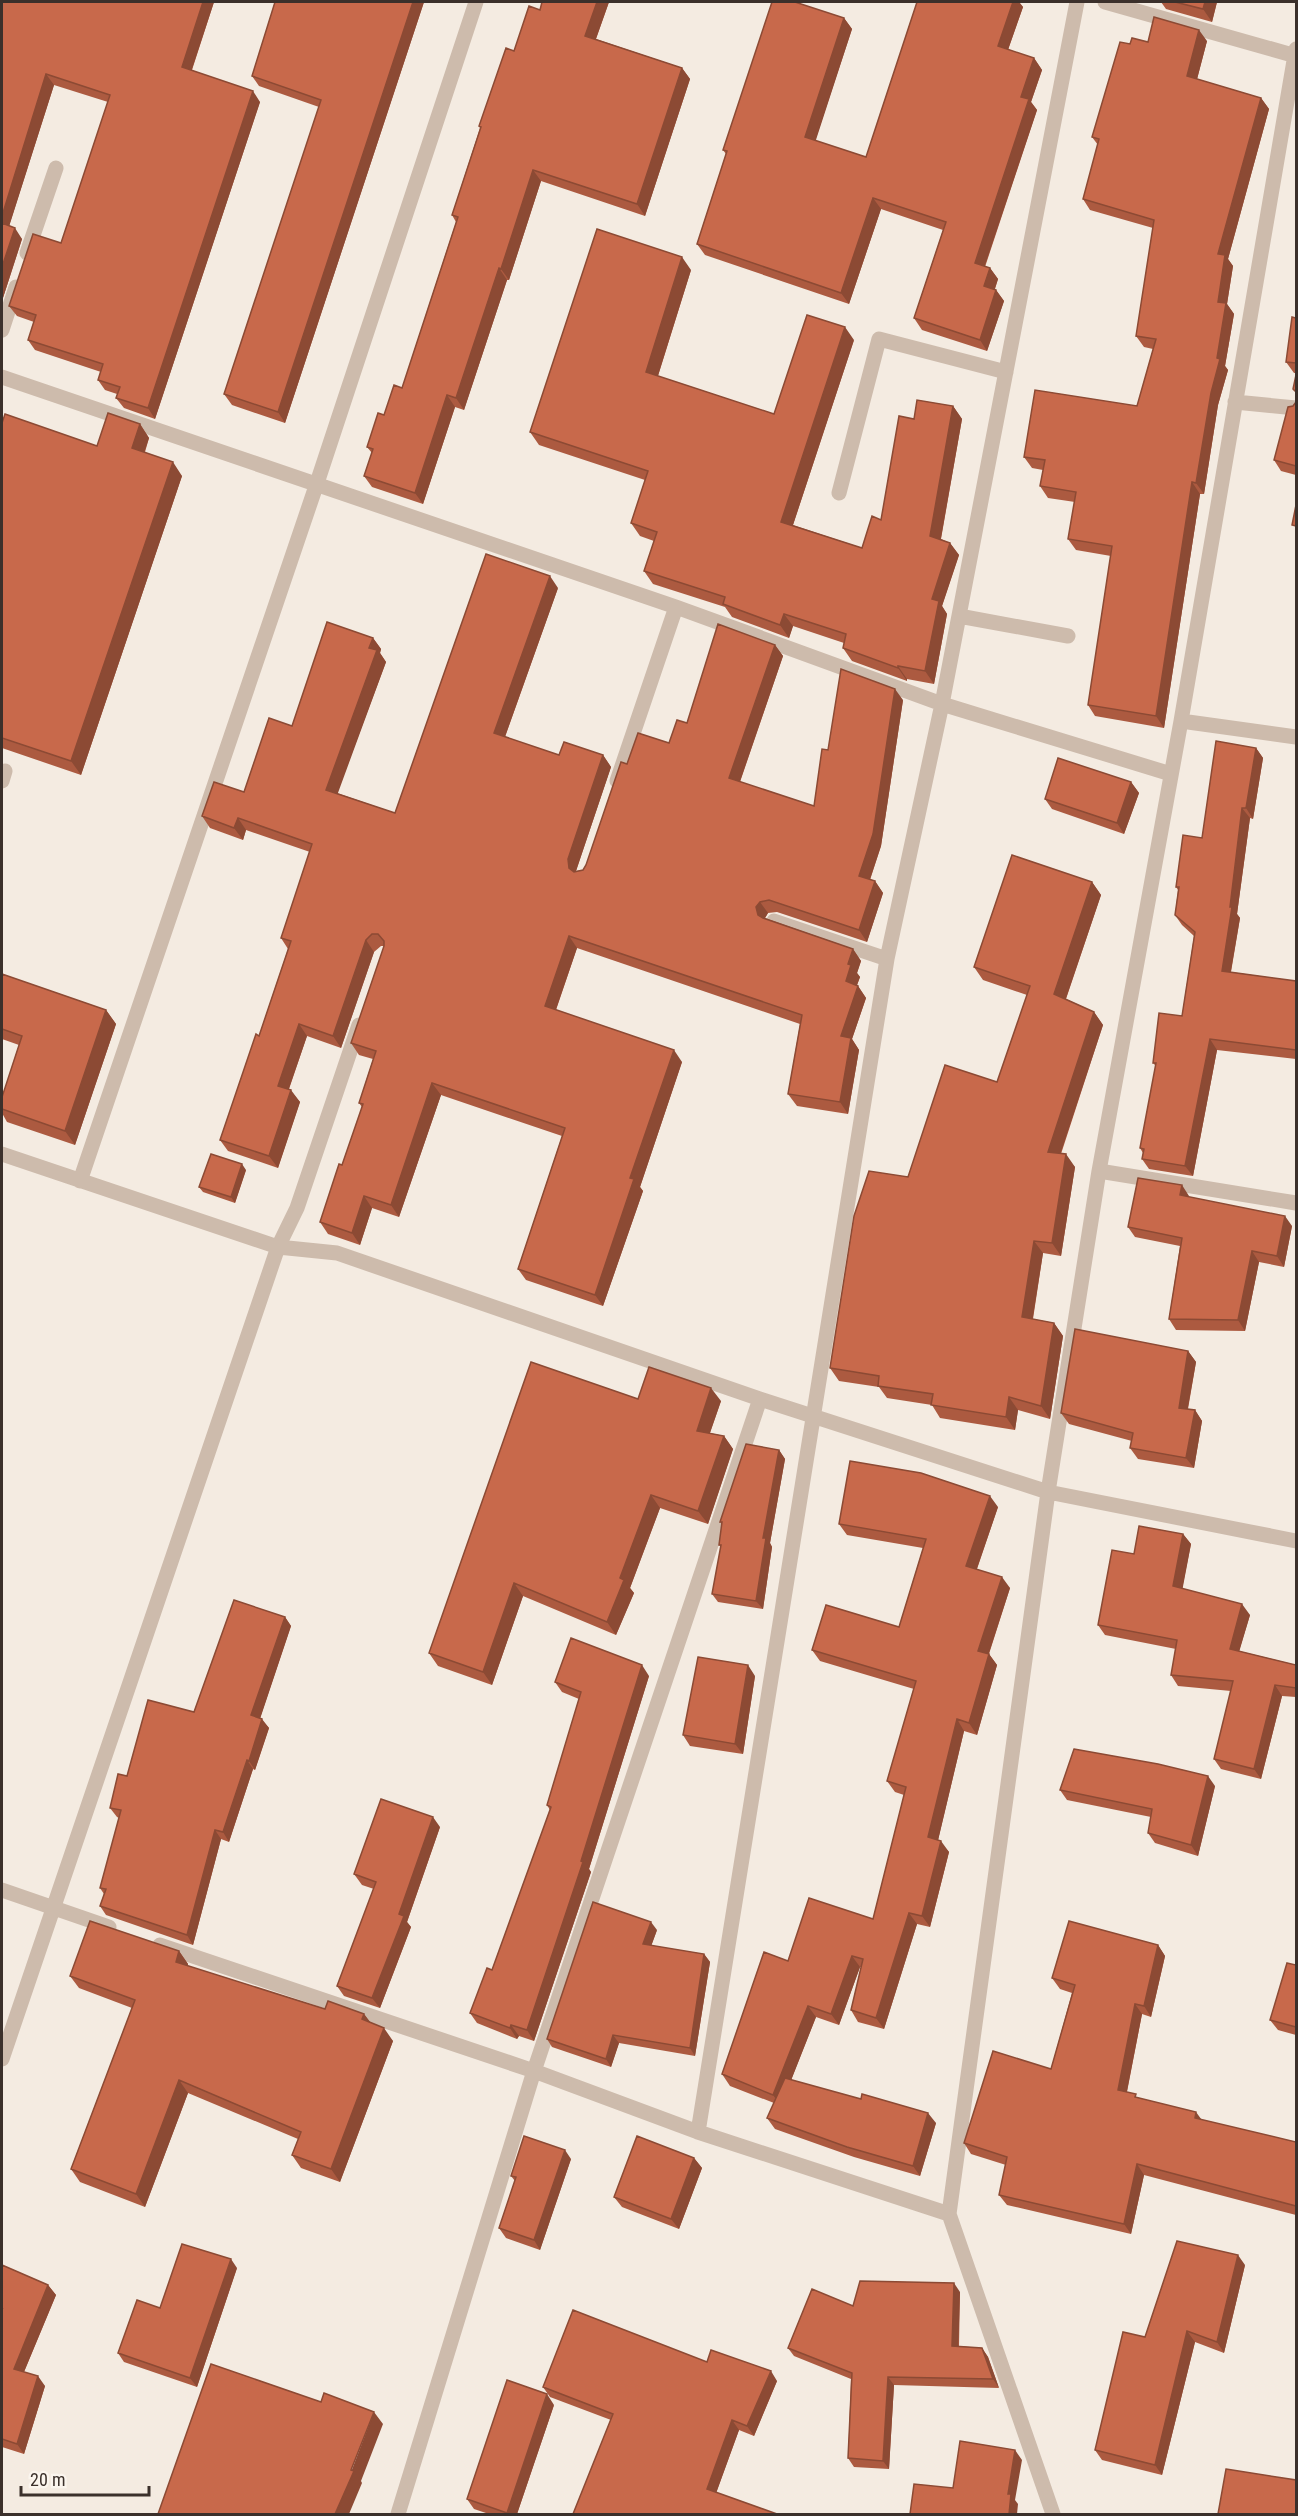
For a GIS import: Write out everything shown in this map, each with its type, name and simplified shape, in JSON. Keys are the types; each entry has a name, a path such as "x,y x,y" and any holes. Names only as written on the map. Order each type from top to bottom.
{"street":[{"path":"80,1181 317,483 476,2"},
{"path":"698,2132 887,959 942,704 1077,2"},
{"path":"1053,2514 949,2214 1048,1492 1099,1171 1181,721 1296,53 1105,2"},
{"path":"2,330 56,168"},
{"path":"839,493 879,339 1006,372"},
{"path":"2,377 676,607 942,704 1171,774"},
{"path":"1235,402 1296,408"},
{"path":"612,796 676,607"},
{"path":"959,616 1068,636"},
{"path":"1181,721 1296,737"},
{"path":"774,921 887,959"},
{"path":"2,2060 278,1247 297,1208 364,1010"},
{"path":"2,1154 278,1247 337,1253 760,1399 1048,1492 1296,1541"},
{"path":"1099,1171 1296,1203"},
{"path":"398,2514 534,2071 760,1399"},
{"path":"2,1890 120,1931"},
{"path":"143,1939 534,2071 698,2132 949,2214"}],"building":[{"path":"2,2 203,2 182,67 253,91 148,408 116,398 120,387 98,380 103,364 28,340 36,315 9,306 33,234 61,243 110,95 46,74 2,216"},
{"path":"275,2 413,2 278,412 224,394 321,100 252,76"},
{"path":"542,2 597,2 585,36 682,68 637,204 533,170 456,398 447,395 415,493 364,476 373,449 367,447 378,413 384,415 394,385 402,388 458,217 452,215 506,48 514,51 529,6 540,10"},
{"path":"772,2 795,2 844,18 805,137 866,157 917,2 1013,2 998,46 1034,58 1021,97 1029,99 975,263 990,268 984,286 996,290 980,340 914,318 946,222 873,198 841,293 697,244 727,151 723,150"},
{"path":"1175,2 1205,2 1203,9"},
{"path":"1154,17 1199,30 1187,76 1261,98 1218,254 1225,255 1218,302 1226,303 1217,358 1220,359 1211,393 1196,483 1192,482 1156,716 1088,705 1112,546 1068,539 1076,492 1040,486 1045,460 1024,457 1035,390 1137,406 1156,339 1136,336 1154,220 1083,199 1099,139 1092,137 1120,42 1130,44 1132,38 1148,42"},
{"path":"2,223 15,228 2,267"},
{"path":"597,229 682,257 646,372 774,414 807,315 845,327 781,522 862,548 872,516 881,520 899,416 914,419 917,400 953,406 930,536 950,543 932,599 939,601 925,671 898,666 898,668 843,648 846,634 784,614 780,625 723,604 725,597 644,571 657,532 631,523 648,471 530,432"},
{"path":"1292,317 1296,318 1296,363 1286,362"},
{"path":"1296,375 1296,392 1293,389"},
{"path":"1296,402 1296,466 1274,460 1288,407 1293,406"},
{"path":"108,413 140,424 132,448 173,462 71,761 2,738 2,423 5,414 97,446"},
{"path":"1296,505 1296,526 1292,525"},
{"path":"486,554 550,576 494,733 559,755 564,742 603,755 568,859 569,868 574,872 583,870 586,865 621,762 627,764 638,733 669,743 677,720 687,723 718,624 775,645 729,778 814,806 822,749 828,750 841,669 895,689 873,834 859,876 875,881 859,930 769,900 760,902 756,907 758,915 763,918 853,949 846,981 858,986 841,1036 851,1038 840,1102 788,1094 802,1015 569,936 545,1006 674,1050 630,1178 634,1179 595,1295 518,1269 565,1128 432,1083 391,1205 364,1196 352,1233 320,1222 339,1164 342,1165 363,1104 359,1103 376,1051 351,1043 384,946 384,941 378,934 372,934 366,940 333,1036 299,1024 278,1086 291,1090 269,1156 220,1140 291,941 281,938 312,844 238,818 234,828 202,816 214,782 244,792 269,718 292,726 327,622 373,638 369,648 377,650 326,790 395,813"},
{"path":"1216,741 1256,748 1246,808 1242,808 1230,907 1232,907 1222,971 1296,981 1296,1050 1210,1039 1185,1166 1142,1159 1144,1149 1140,1148 1156,1063 1153,1063 1159,1013 1182,1016 1195,932 1175,915 1179,887 1176,887 1183,835 1202,838"},
{"path":"1058,758 1131,782 1117,823 1045,799"},
{"path":"1012,855 1092,882 1054,994 1094,1012 1048,1152 1066,1154 1052,1243 1034,1241 1022,1317 1054,1323 1041,1406 1009,1397 1006,1417 931,1405 933,1394 878,1386 879,1376 830,1368 854,1216 869,1171 908,1177 945,1065 997,1082 1030,986 974,967"},
{"path":"2,974 106,1010 65,1131 2,1109 2,1097 22,1036 2,1029"},
{"path":"211,1154 242,1164 231,1197 199,1187"},
{"path":"1138,1178 1182,1185 1180,1195 1285,1216 1277,1256 1252,1251 1238,1320 1169,1319 1182,1238 1128,1227"},
{"path":"1075,1329 1188,1351 1179,1408 1195,1410 1186,1458 1130,1448 1133,1433 1061,1413"},
{"path":"531,1362 638,1399 649,1367 711,1388 697,1431 724,1436 698,1511 651,1495 620,1578 624,1580 607,1622 514,1583 483,1672 429,1653"},
{"path":"746,1444 779,1450 763,1538 766,1538 756,1601 712,1594 721,1545 719,1545 722,1522 720,1522"},
{"path":"850,1461 921,1473 990,1496 966,1566 1002,1577 978,1651 989,1654 969,1723 957,1719 928,1837 941,1841 922,1916 909,1913 876,2018 851,2010 863,1959 852,1956 831,2014 808,2006 773,2095 722,2074 764,1952 788,1961 809,1898 873,1919 906,1787 887,1781 916,1681 812,1650 826,1605 899,1627 926,1539 839,1524"},
{"path":"1139,1526 1183,1534 1173,1586 1242,1604 1230,1649 1296,1665 1296,1688 1275,1685 1254,1769 1214,1759 1233,1681 1171,1675 1177,1640 1098,1625 1112,1550 1134,1554"},
{"path":"234,1600 285,1617 251,1715 262,1719 223,1832 215,1830 187,1935 100,1906 106,1889 100,1888 121,1810 110,1808 118,1774 127,1776 148,1700 194,1712"},
{"path":"571,1638 642,1665 581,1861 583,1862 527,2030 511,2025 510,2028 470,2013 487,1968 492,1970 551,1807 547,1805 581,1692 555,1682"},
{"path":"698,1657 748,1665 735,1744 683,1735"},
{"path":"1074,1749 1158,1764 1208,1776 1191,1845 1148,1833 1152,1809 1060,1790"},
{"path":"381,1799 433,1817 399,1914 404,1916 372,1998 337,1986 376,1882 354,1874"},
{"path":"593,1902 651,1922 643,1944 704,1954 690,2048 613,2035 606,2059 547,2039"},
{"path":"90,1921 179,1951 176,1962 325,2009 328,2001 364,2014 362,2019 384,2028 331,2169 292,2155 301,2132 179,2080 136,2194 71,2169 135,2000 70,1976"},
{"path":"1069,1921 1158,1945 1144,2006 1135,2004 1118,2090 1136,2094 1135,2097 1196,2112 1195,2118 1296,2142 1296,2206 1137,2164 1124,2224 999,2195 1007,2157 964,2143 993,2051 1051,2069 1075,1985 1052,1978"},
{"path":"1287,1963 1296,1965 1296,2027 1270,2020"},
{"path":"785,2078 861,2099 862,2094 928,2113 913,2166 847,2147 767,2118"},
{"path":"524,2136 565,2150 534,2240 499,2228 516,2177 511,2176"},
{"path":"637,2136 694,2158 671,2219 614,2197"},
{"path":"1177,2241 1238,2255 1217,2342 1187,2331 1155,2465 1095,2450 1123,2332 1145,2337"},
{"path":"182,2244 231,2259 190,2378 118,2353 137,2300 160,2308"},
{"path":"2,2265 48,2285 14,2369 38,2376 17,2444 2,2439"},
{"path":"860,2281 954,2283 952,2346 982,2348 993,2379 888,2377 883,2461 848,2458 852,2373 788,2348 812,2289 853,2306"},
{"path":"573,2310 707,2362 711,2350 771,2371 747,2426 732,2420 707,2489 777,2514 573,2514 613,2414 543,2387"},
{"path":"211,2364 321,2402 324,2393 374,2412 351,2470 354,2471 335,2514 158,2514"},
{"path":"507,2380 547,2394 507,2513 467,2499"},
{"path":"960,2441 1015,2450 1008,2494 1011,2494 1009,2514 910,2514 914,2484 953,2488"},
{"path":"1226,2469 1296,2480 1296,2514 1218,2514"}]}
